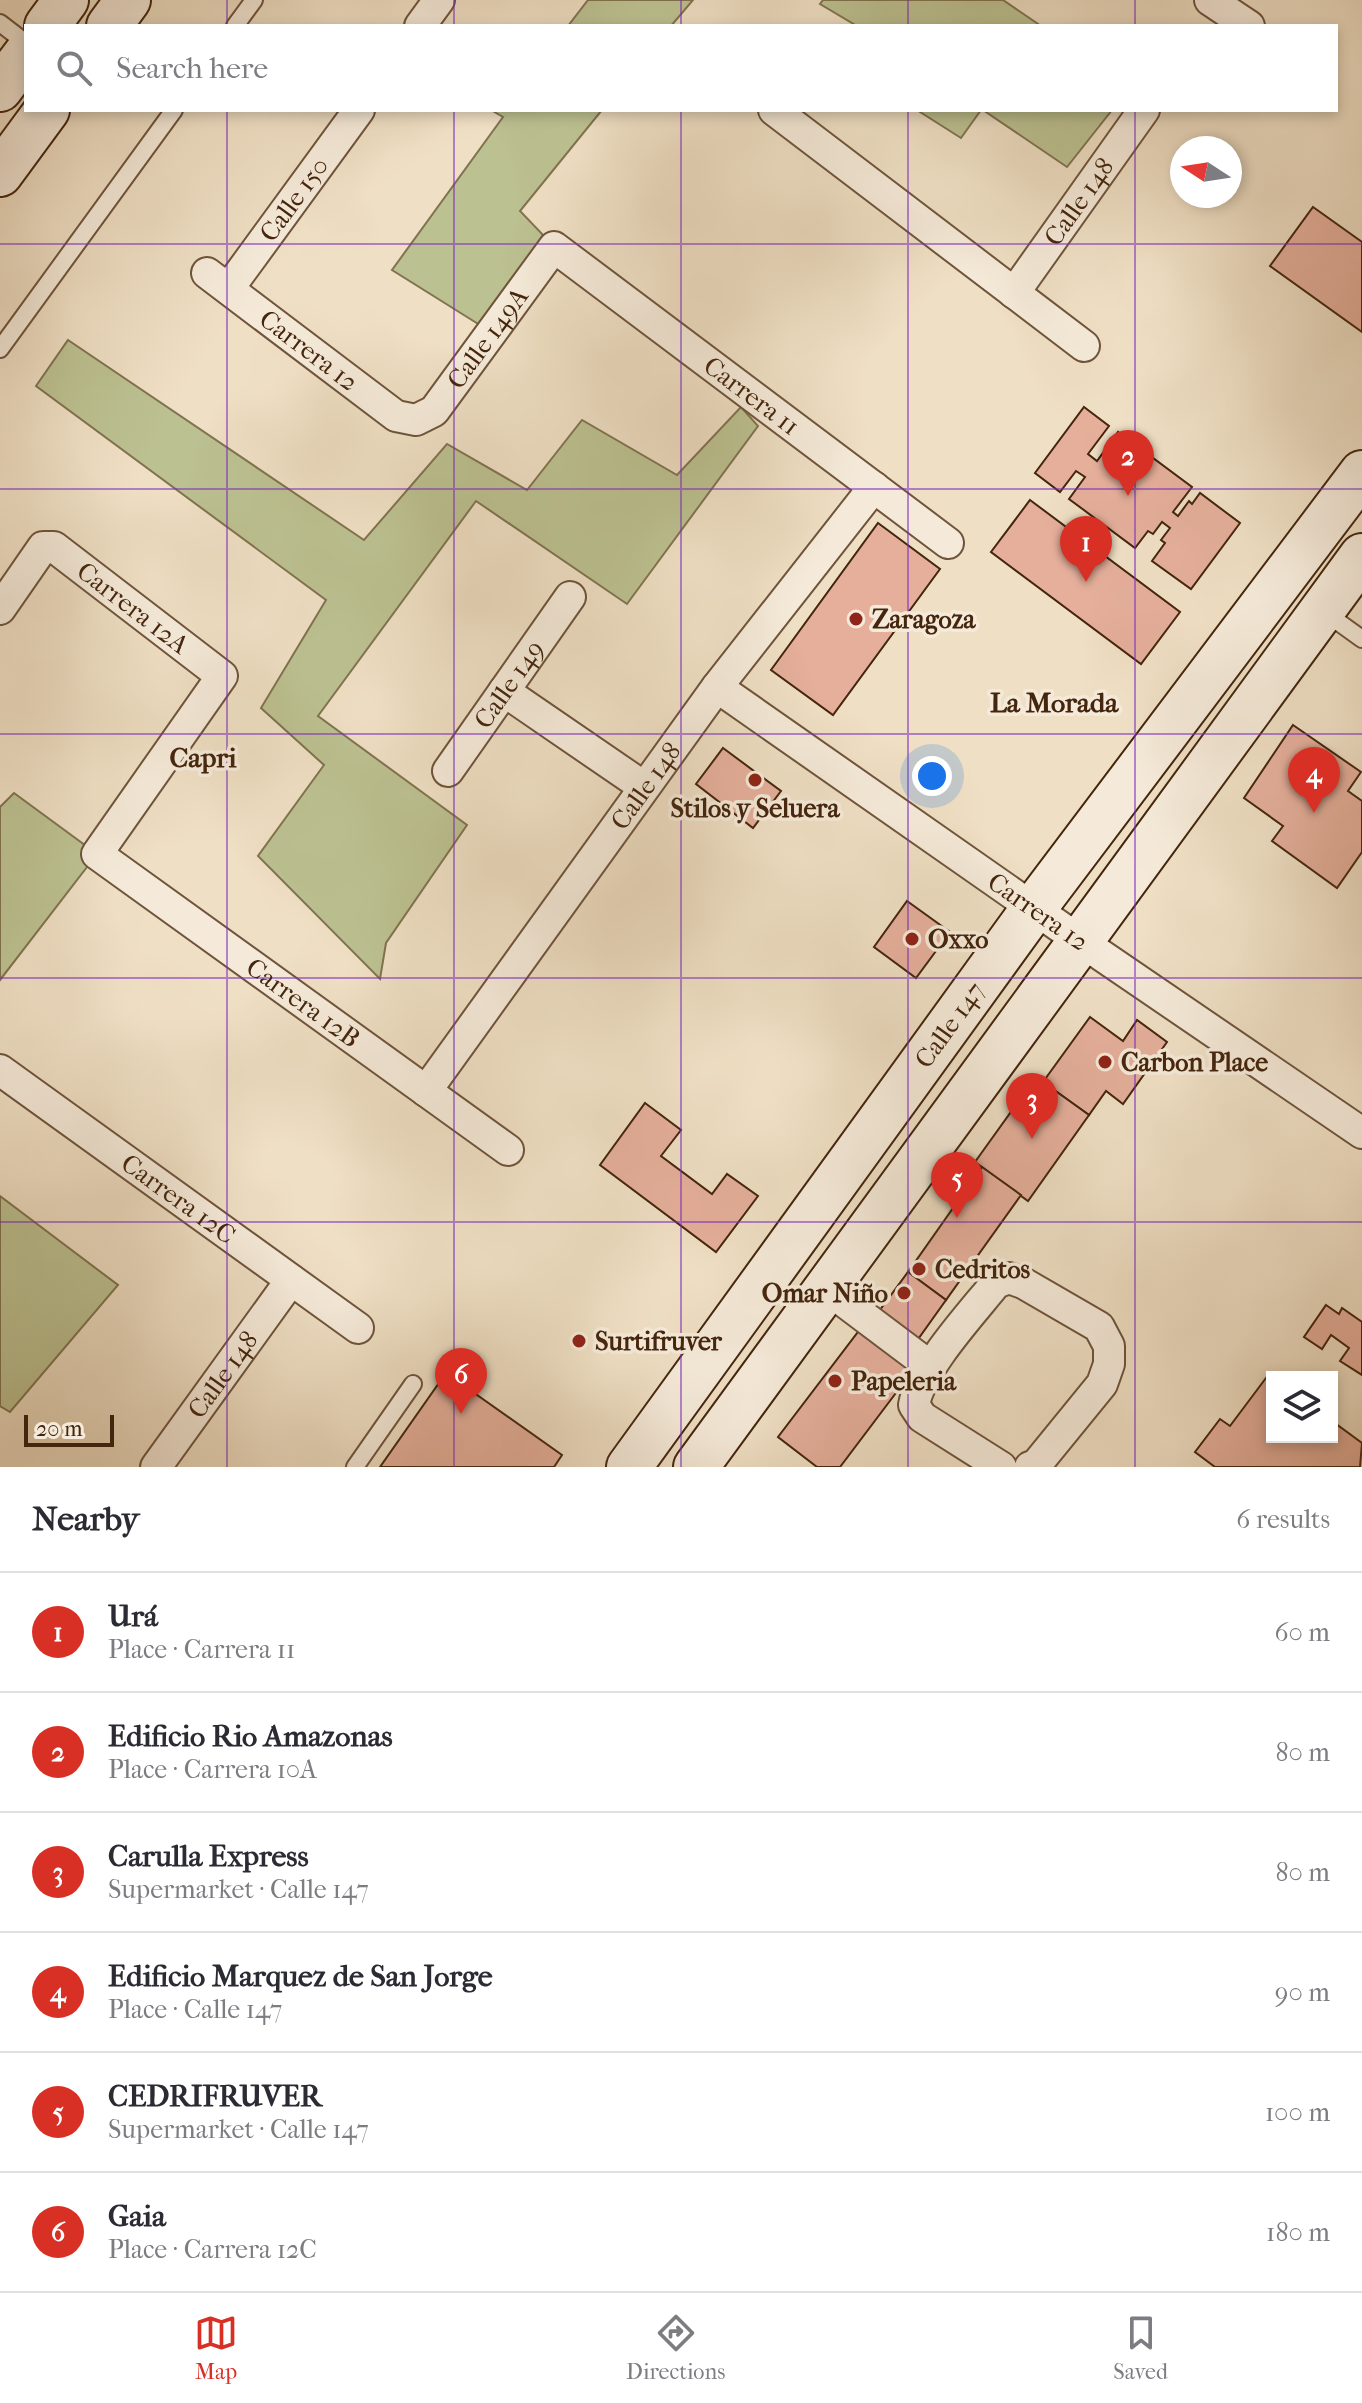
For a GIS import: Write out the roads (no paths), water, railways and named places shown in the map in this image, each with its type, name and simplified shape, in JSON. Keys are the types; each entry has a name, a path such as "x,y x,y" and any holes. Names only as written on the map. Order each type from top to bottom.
{"main road":[{"path":"110,24 128,0"},
{"path":"0,89 24,57"},
{"path":"0,174 46,112"},
{"name":"Calle 147","path":"629,1467 1034,908 1362,473"},
{"path":"696,1467 1362,556"}],"street":[{"path":"1211,11 1244,24"},
{"name":"Calle 150","path":"218,280 357,112"},
{"path":"777,112 1084,346"},
{"name":"Calle 148","path":"1014,293 1143,112"},
{"name":"Calle 149A","path":"416,420 434,411 554,247"},
{"name":"Carrera 11","path":"554,247 948,543"},
{"name":"Carrera 12","path":"218,280 396,416 416,420"},
{"name":"Calle 148","path":"426,1091 717,687 874,487"},
{"name":"Carrera 12A","path":"0,609 43,547 54,547 222,676 97,854"},
{"name":"Calle 149","path":"448,771 570,597"},
{"name":"Carrera 12","path":"717,687 1362,1133"},
{"path":"504,691 644,787"},
{"name":"Carrera 12B","path":"97,854 508,1150"},
{"name":"Carrera 12C","path":"0,1070 358,1328"},
{"path":"1001,1467 922,1417 914,1405 916,1390 931,1367 996,1283 1009,1278 1099,1327 1109,1346 1109,1364 1102,1384 1036,1465 1030,1467"},
{"name":"Calle 148","path":"156,1467 291,1280"},
{"path":"826,1288 931,1367"}],"lane":[{"path":"236,24 254,0"},
{"path":"0,23 24,41"},
{"path":"0,349 173,112"},
{"path":"1322,610 1362,639"},
{"path":"355,1467 413,1384"}],"place":[{"name":"Edificio Rio Amazonas","path":"1128,496"},
{"name":"Urá","path":"1086,582"},
{"name":"Zaragoza","path":"856,619"},
{"name":"Stilos y Seluera","path":"755,780"},
{"name":"Edificio Marquez de San Jorge","path":"1314,813"},
{"name":"Oxxo","path":"912,939"},
{"name":"Carbon Place","path":"1105,1062"},
{"name":"Carulla Express","path":"1032,1139"},
{"name":"CEDRIFRUVER","path":"957,1218"},
{"name":"Cedritos","path":"919,1269"},
{"name":"Omar Niño","path":"904,1293"},
{"name":"Surtifruver","path":"579,1341"},
{"name":"Papeleria","path":"835,1381"},
{"name":"Gaia","path":"461,1414"}],"district":[{"name":"La Morada","path":"1054,702"},
{"name":"Capri","path":"203,757"}]}
